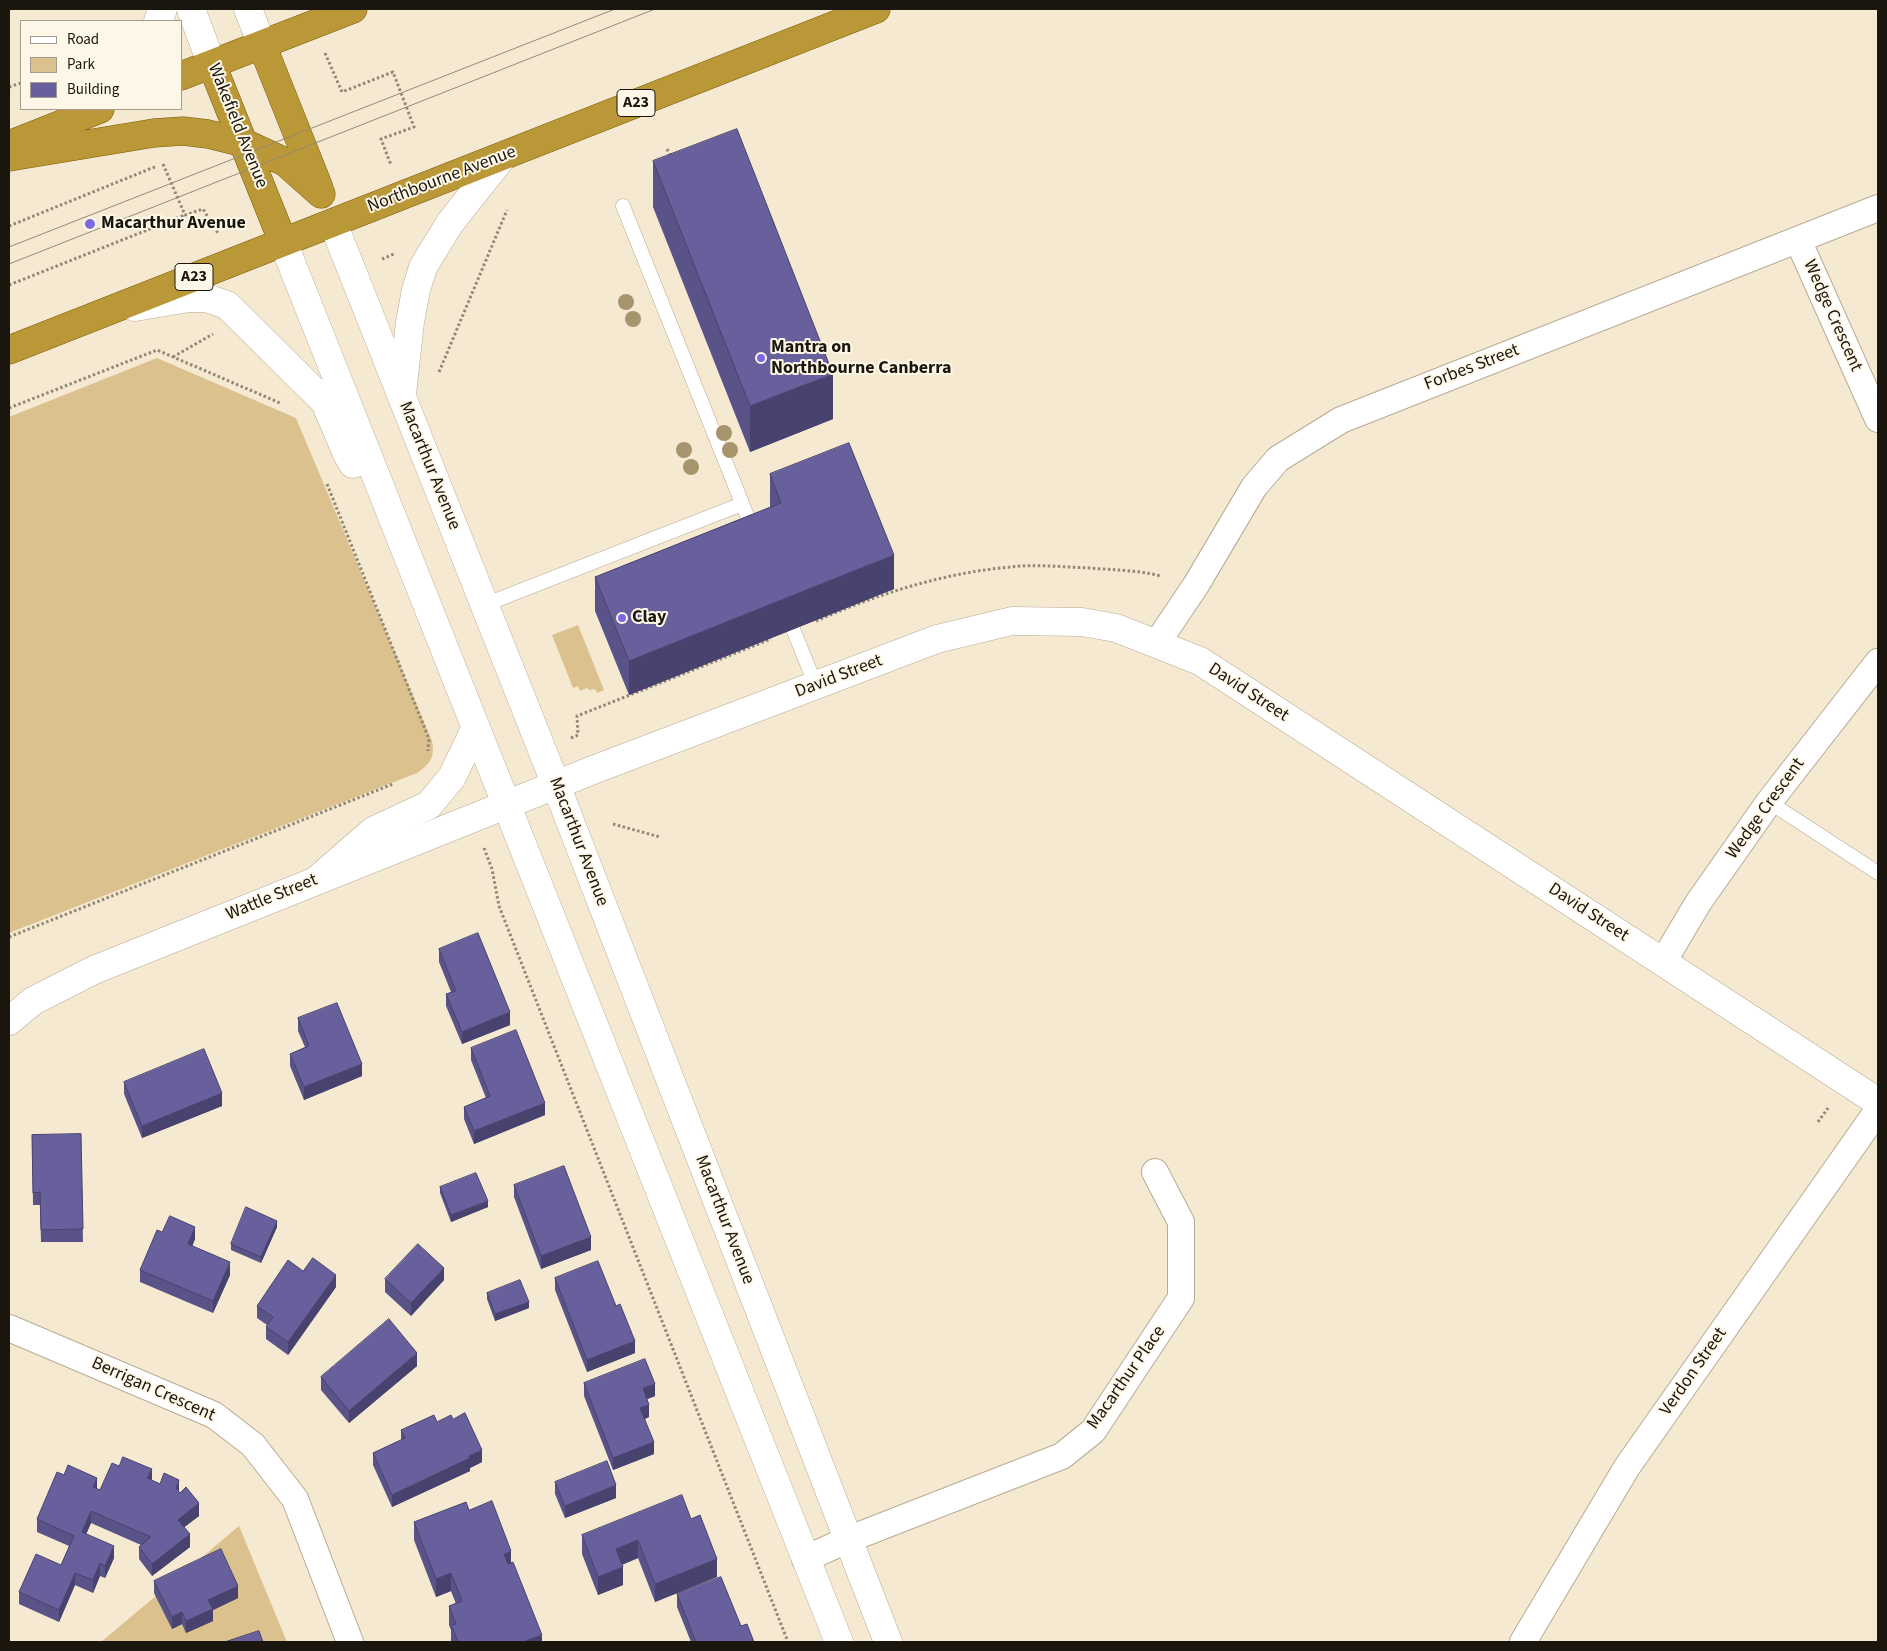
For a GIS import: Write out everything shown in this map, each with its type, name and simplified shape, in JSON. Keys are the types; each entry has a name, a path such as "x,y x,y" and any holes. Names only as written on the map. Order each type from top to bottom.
{"highway":[{"path":"182,76 353,9"},
{"name":"Northbourne Avenue","path":"9,350 876,9"},
{"name":"Macarthur Avenue","path":"262,45 332,223"},
{"name":"Wakefield Avenue","path":"212,64 283,242"},
{"path":"9,145 91,111"},
{"path":"9,157 183,131 208,134 244,144 285,162 321,194"}],"main road":[{"name":"Wakefield Avenue","path":"191,9 212,64"},
{"path":"248,9 262,45"},
{"path":"402,397 412,314 416,290 423,267 450,223 503,156"},
{"name":"Macarthur Avenue","path":"332,223 484,605 550,788 888,1642"},
{"path":"283,242 839,1642"},
{"path":"105,312 188,298 206,298 226,305 325,402 347,454 404,546"},
{"name":"David Street","path":"550,788 937,639 1012,621 1082,622 1116,628 1200,661 1878,1102"},
{"path":"318,880 373,831 429,805 452,777 476,727"},
{"name":"Wattle Street","path":"9,1021 33,1001 94,970 550,788"}],"street":[{"name":"Forbes Street","path":"1157,643 1196,585 1254,487 1278,459 1341,420 1878,208"},
{"name":"Wedge Crescent","path":"1798,240 1878,419"},
{"name":"Wedge Crescent","path":"1663,962 1698,903 1769,802 1878,662"},
{"name":"Verdon Street","path":"1523,1642 1627,1467 1878,1110"},
{"name":"Macarthur Place","path":"805,1559 847,1540 1062,1456 1093,1431 1181,1298 1181,1222 1155,1172"},
{"name":"Berrigan Crescent","path":"9,1328 214,1415 253,1445 295,1499 350,1642"}],"lane":[{"path":"623,206 759,546"},
{"path":"484,605 742,504"},
{"path":"793,630 816,686"},
{"path":"1769,802 1878,873"}],"path":[{"path":"667,149 674,166"},
{"path":"9,226 163,164"},
{"path":"439,372 508,210"},
{"path":"9,285 185,215"},
{"path":"172,358 218,331"},
{"path":"9,408 156,350 288,407"},
{"path":"326,484 429,739 428,756"},
{"path":"578,735 577,716 836,612 903,588 962,573 1011,567 1064,567 1142,571 1161,576"},
{"path":"9,937 396,783"},
{"path":"613,824 660,837"},
{"path":"492,869 499,906 788,1642"}],"green space":[{"path":"157,358 296,418 432,741 432,756 428,763 417,773 9,933 9,417"},
{"path":"578,625 604,690 597,693 595,689 589,690 587,688 580,691 578,686 573,688 552,635"},
{"path":"239,1526 287,1642 101,1642"}],"building":[{"name":"Mantra on Northbourne Canberra","path":"737,129 833,374 750,406 653,161"},
{"path":"849,443 894,555 629,661 595,577 781,503 770,474"},
{"path":"478,933 510,1012 462,1032 446,994 456,991 439,949"},
{"path":"337,1003 362,1064 304,1087 290,1054 309,1046 298,1018"},
{"path":"516,1030 545,1103 474,1131 464,1107 490,1096 471,1048"},
{"path":"204,1049 222,1093 142,1126 124,1082"},
{"path":"81,1134 83,1229 41,1230 40,1192 33,1193 32,1135"},
{"path":"564,1166 591,1237 541,1256 514,1185"},
{"path":"476,1173 488,1201 451,1215 440,1187"},
{"path":"246,1207 277,1221 261,1257 231,1244"},
{"path":"170,1216 195,1227 188,1244 230,1262 213,1301 140,1270 157,1230 162,1232"},
{"path":"418,1244 444,1268 411,1303 385,1279"},
{"path":"313,1258 336,1275 288,1342 266,1327 273,1317 257,1306 288,1260 303,1271"},
{"path":"598,1261 616,1306 620,1304 635,1341 587,1360 555,1278"},
{"path":"520,1280 529,1302 495,1314 487,1293"},
{"path":"389,1319 417,1353 349,1411 321,1377"},
{"path":"645,1359 655,1384 643,1388 649,1405 640,1408 654,1442 613,1458 584,1383"},
{"path":"465,1413 482,1450 469,1456 470,1458 392,1495 373,1453 405,1438 401,1430 434,1415 437,1422 451,1415 453,1419"},
{"path":"123,1457 152,1469 147,1478 160,1484 164,1473 179,1480 176,1488 180,1493 186,1487 199,1503 178,1520 190,1534 152,1564 139,1547 151,1537 91,1511 82,1532 114,1546 105,1566 100,1563 93,1580 75,1573 59,1610 19,1592 36,1554 61,1565 74,1536 37,1519 57,1472 64,1475 68,1465 97,1478 93,1487 100,1490 112,1463 119,1466"},
{"path":"607,1461 616,1485 565,1506 555,1482"},
{"path":"682,1495 691,1519 700,1515 717,1559 655,1584 638,1540 616,1549 623,1567 598,1577 582,1535"},
{"path":"492,1501 511,1551 504,1554 508,1564 513,1562 542,1635 523,1642 458,1642 451,1625 456,1624 449,1606 462,1601 451,1573 436,1579 414,1522 466,1502 469,1510"},
{"path":"221,1549 238,1586 208,1600 213,1609 186,1621 182,1612 172,1617 154,1581"},
{"path":"721,1577 741,1626 747,1624 754,1642 696,1642 677,1594"},
{"path":"259,1631 263,1642 225,1642"}],"tram line":[{"path":"9,247 615,9"},
{"path":"9,264 655,9"}],"place":[{"name":"Macarthur Avenue","path":"90,224"},
{"name":"Mantra on Northbourne Canberra","path":"761,358"},
{"name":"Clay","path":"622,618"}]}
